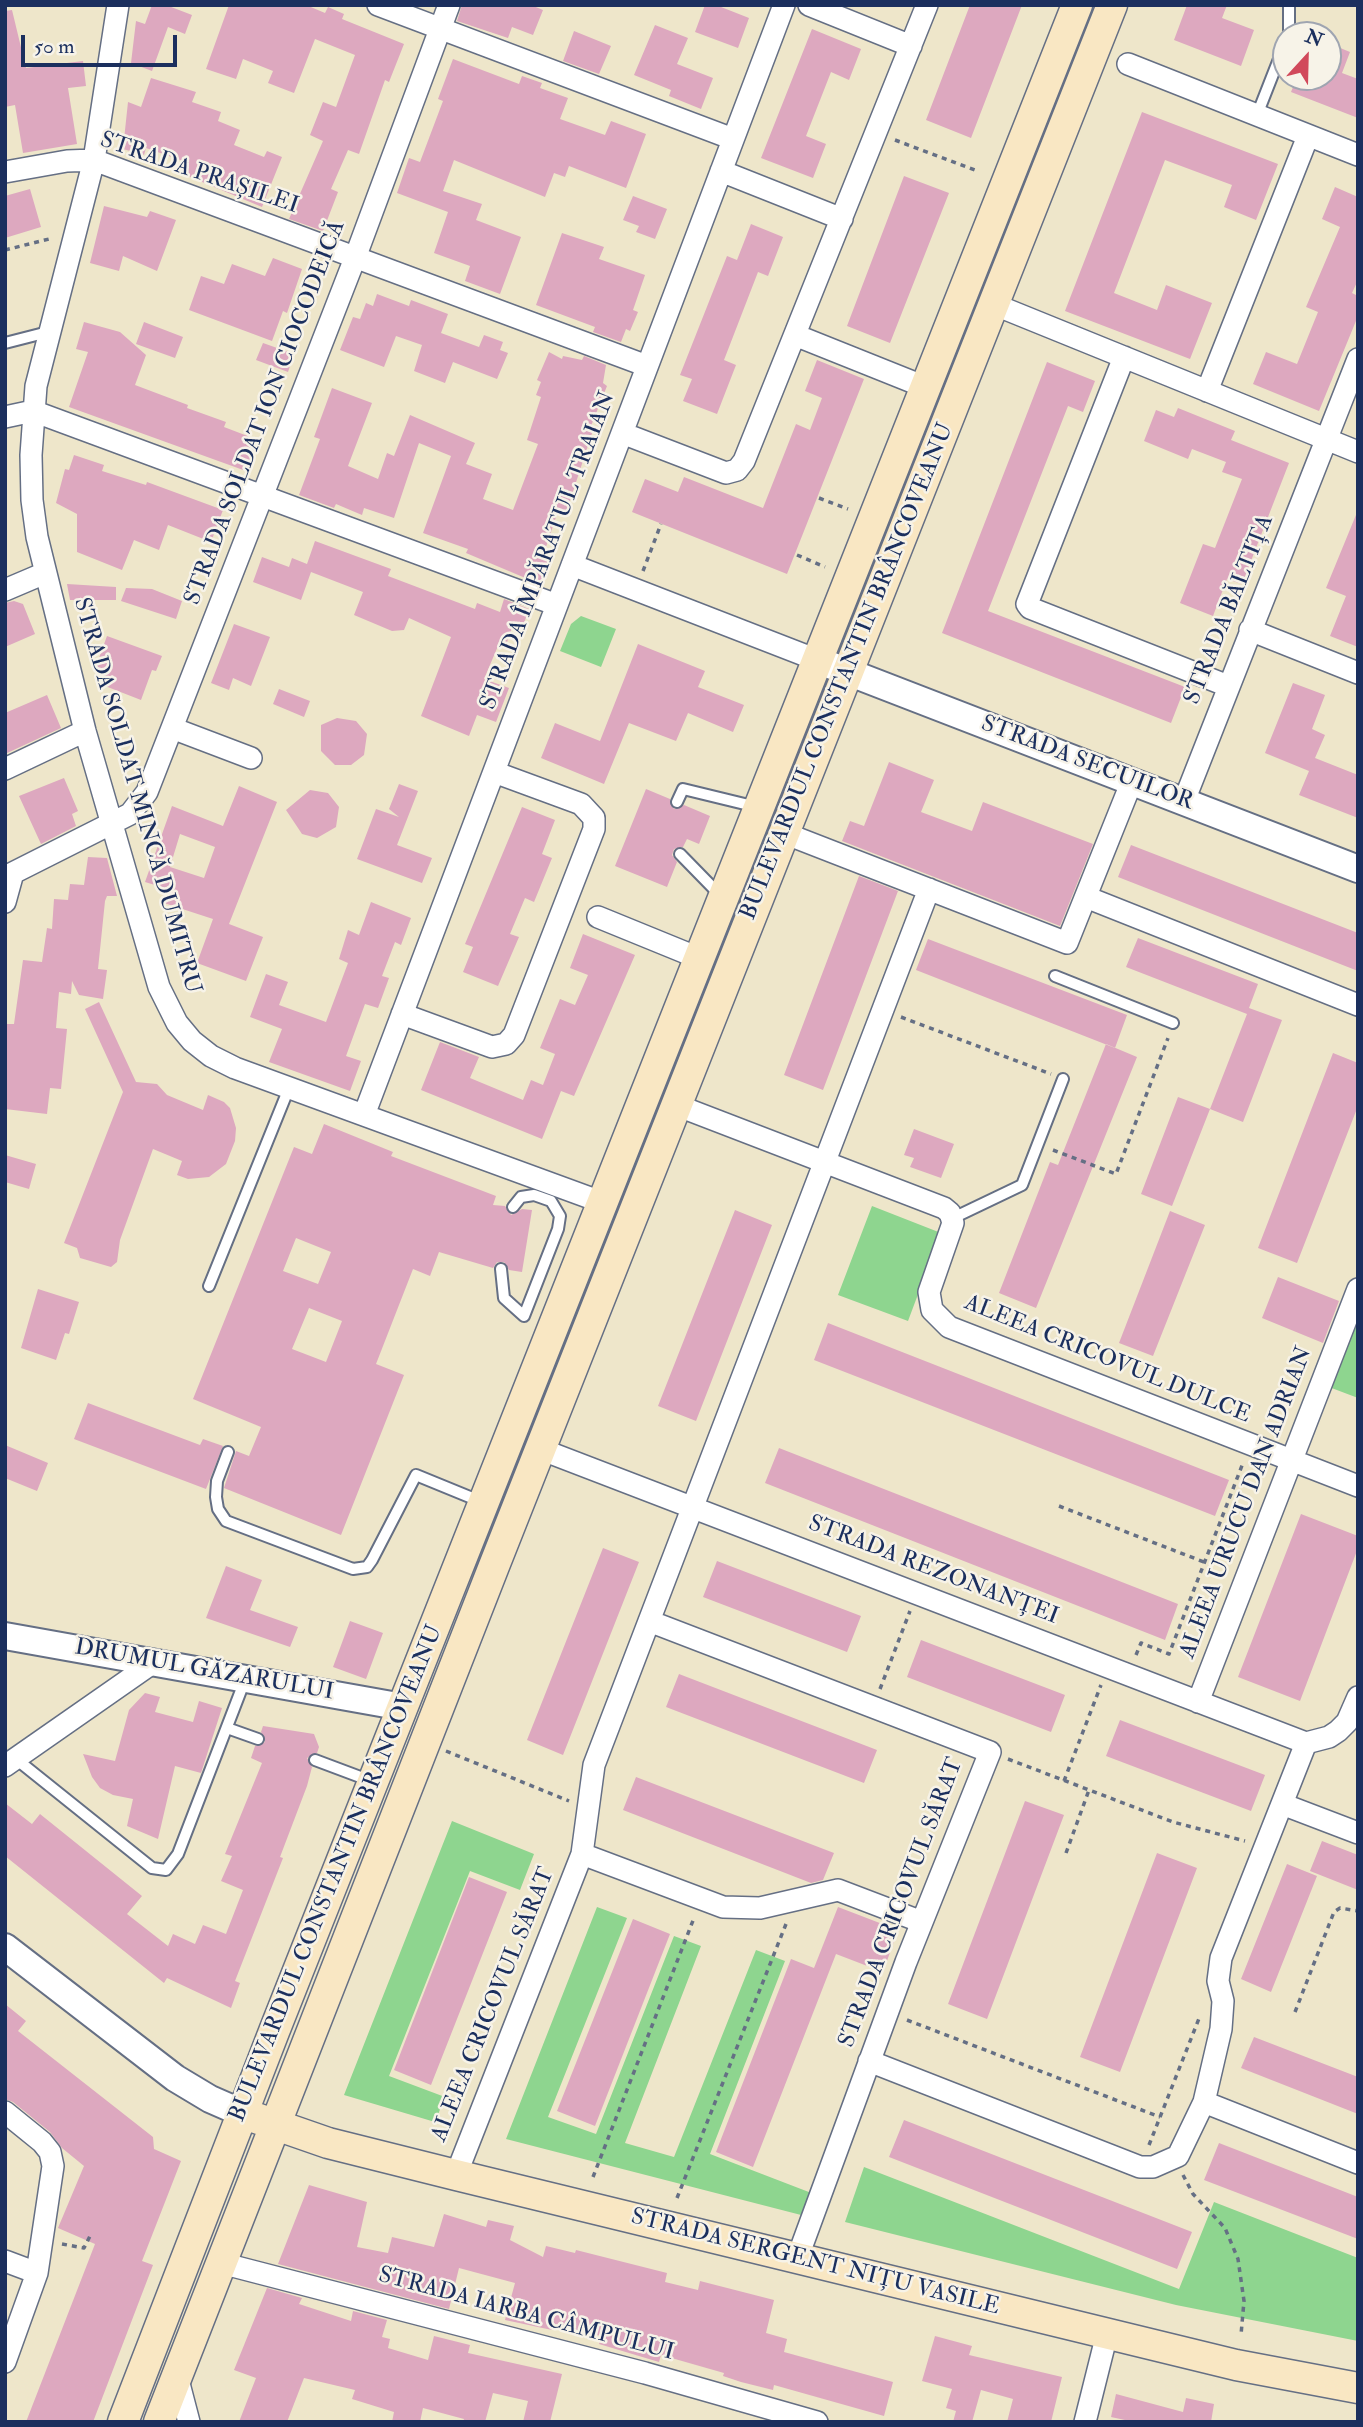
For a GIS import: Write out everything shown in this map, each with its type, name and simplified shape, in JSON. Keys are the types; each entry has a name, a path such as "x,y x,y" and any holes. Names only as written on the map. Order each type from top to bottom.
{"main road":[{"name":"BULEVARDUL CONSTANTIN BRÂNCOVEANU","path":"123,2422 242,2113 485,1503 538,1321 604,1203 1077,5"},
{"name":"BULEVARDUL CONSTANTIN BRÂNCOVEANU","path":"159,2422 583,1339 1112,5"},
{"path":"538,1321 583,1339"},
{"name":"STRADA SERGENT NIȚU VASILE","path":"242,2113 328,2143 456,2175 1236,2365 1358,2388"}],"street":[{"name":"STRADA SOLDAT MINCĂ DUMITRU","path":"118,5 94,160 48,332 33,411 32,500 45,572 85,731 159,987 177,1023 192,1041 211,1056 289,1088 604,1203"},
{"path":"378,5 733,139"},
{"name":"STRADA SOLDAT ION CIOCODEICĂ","path":"9,875 111,824 139,806 263,496 449,5"},
{"name":"STRADA ÎMPĂRATUL TRAIAN","path":"364,1115 784,5"},
{"path":"809,5 911,46"},
{"path":"622,433 726,473 737,470 744,461 927,5"},
{"path":"1128,64 1358,155"},
{"path":"1207,391 1308,135"},
{"name":"STRADA PRAȘILEI","path":"5,172 67,161 94,160 647,366"},
{"path":"721,170 842,219"},
{"path":"993,304 1358,452"},
{"path":"795,335 925,387"},
{"path":"1124,357 1027,604 1030,608 1228,686"},
{"name":"STRADA BĂLTIȚA","path":"1184,801 1358,359"},
{"path":"5,417 33,411 557,605"},
{"path":"572,565 817,660"},
{"path":"5,590 45,572"},
{"path":"1251,630 1358,673"},
{"name":"STRADA SECUILOR","path":"817,660 1358,869"},
{"path":"172,728 251,758"},
{"path":"5,769 85,731"},
{"path":"402,1014 492,1047 506,1044 514,1035 594,829 594,818 581,804 494,772"},
{"path":"784,833 1067,943 1132,781"},
{"path":"5,902 9,875"},
{"path":"693,1507 929,890"},
{"path":"1086,897 1358,1005"},
{"path":"598,917 701,959"},
{"path":"676,1105 944,1208 953,1217"},
{"name":"ALEEA CRICOVUL DULCE","path":"953,1217 952,1231 929,1292 932,1310 940,1320 974,1337 1358,1486"},
{"name":"ALEEA URUCU DAN ADRIAN","path":"1198,1702 1291,1461 1351,1326 1358,1289"},
{"name":"STRADA REZONANȚEI","path":"541,1448 1306,1743"},
{"name":"ALEEA CRICOVUL SĂRAT","path":"456,2175 582,1854 594,1765 693,1507"},
{"name":"STRADA CRICOVUL SĂRAT","path":"649,1621 990,1752 887,2012 797,2259"},
{"name":"DRUMUL GĂZARULUI","path":"5,1636 404,1707"},
{"path":"11,1762 154,1662"},
{"path":"869,2061 1140,2167 1153,2167 1178,2156 1204,2102 1223,2016 1218,1980 1221,1958 1306,1743 1329,1737 1338,1731 1347,1722 1358,1698"},
{"path":"1282,1804 1358,1833"},
{"name":"ALEEA CRICOVUL SĂRAT","path":"582,1854 701,1900 741,1910 838,1890 922,1922"},
{"path":"5,1947 175,2078 210,2099 242,2113"},
{"path":"1204,2102 1358,2163"},
{"path":"5,2112 42,2142 50,2152 52,2174 37,2273 5,2362"},
{"path":"5,2261 37,2273"},
{"name":"STRADA IARBA CÂMPULUI","path":"221,2263 645,2373 817,2422"},
{"path":"1085,2422 1107,2334"},
{"path":"177,2376 189,2422"}],"lane":[{"path":"1257,115 1272,77"},
{"path":"5,343 48,332"},
{"path":"677,802 683,789 760,808"},
{"path":"680,854 695,866 724,900"},
{"path":"1055,976 1173,1023"},
{"path":"953,1217 1022,1185 1063,1079"},
{"path":"209,1286 289,1088"},
{"path":"501,1269 504,1298 538,1321 560,1216 551,1201 534,1195 520,1197 513,1207"},
{"path":"228,1452 217,1481 216,1497 218,1509 226,1521 353,1569 367,1567 372,1560 416,1475 485,1503"},
{"path":"11,1762 152,1868 162,1871 171,1866 178,1854 246,1679"},
{"path":"227,1728 258,1739"},
{"path":"315,1760 374,1782"}],"path":[{"path":"877,132 975,170"},
{"path":"5,250 75,232"},
{"path":"819,498 848,509"},
{"path":"636,590 661,524"},
{"path":"797,555 825,567"},
{"path":"883,1010 1063,1079"},
{"path":"1038,1144 1116,1174 1173,1023"},
{"path":"1129,1675 1141,1643 1169,1654 1251,1445"},
{"path":"1059,1506 1205,1562"},
{"path":"873,1707 916,1593"},
{"path":"1064,1781 1108,1667"},
{"path":"425,1742 587,1809"},
{"path":"990,1752 1173,1822 1265,1847"},
{"path":"1066,1853 1089,1790"},
{"path":"593,2177 701,1900"},
{"path":"677,2198 796,1900"},
{"path":"1295,2012 1334,1912 1348,1908 1358,1911"},
{"path":"1140,2167 1209,1993 1218,1980"},
{"path":"887,2012 1160,2117"},
{"path":"1178,2156 1193,2194 1225,2228 1238,2259 1244,2301 1241,2335"},
{"path":"43,2241 83,2248 90,2236"}],"green space":[{"path":"581,616 616,629 601,667 560,651 571,624"},
{"path":"872,1206 941,1233 908,1321 838,1295"},
{"path":"1344,1324 1358,1329 1358,1398 1321,1384"},
{"path":"452,1821 534,1854 520,1890 470,1871 389,2076 445,2097 435,2122 344,2095"},
{"path":"597,1907 627,1918 548,2117 596,2134 674,1936 701,1946 625,2143 674,2157 756,1950 785,1961 710,2154 814,2194 805,2216 506,2139"},
{"path":"864,2167 1179,2289 1214,2202 1358,2258 1358,2341 1176,2305 845,2222"}],"building":[{"path":"152,5 166,5 192,15 185,34 168,27 152,71 131,63 136,21 145,24"},
{"path":"229,5 306,5 325,13 328,7 344,14 342,19 404,44 389,82 385,80 359,154 348,150 331,189 338,192 323,231 289,219 323,141 310,135 323,102 336,107 355,55 315,39 294,93 268,83 273,71 243,59 236,79 206,69"},
{"path":"462,5 531,5 543,10 533,35 512,27 508,38 457,21"},
{"path":"705,5 716,5 749,18 738,48 695,32"},
{"path":"970,5 1022,5 971,138 926,120"},
{"path":"1187,5 1227,5 1222,18 1254,30 1241,66 1174,40"},
{"path":"12,10 26,68 83,61 86,86 68,88 77,144 23,153 15,105 5,107 5,11"},
{"path":"655,25 688,38 677,64 713,78 701,109 669,96 671,90 634,75"},
{"path":"812,29 861,49 849,80 831,72 806,136 826,144 813,178 761,158"},
{"path":"574,31 611,46 599,74 563,61"},
{"path":"1342,49 1350,52 1342,73"},
{"path":"453,59 519,84 522,76 542,83 540,88 568,98 560,119 605,135 611,121 646,134 626,188 569,166 565,177 554,173 545,197 454,160 443,191 482,204 476,220 521,237 500,294 465,281 470,266 434,253 448,212 397,193 409,158 420,162 443,101 438,99"},
{"path":"1342,73 1358,79 1358,118 1291,92 1342,91"},
{"path":"151,78 196,92 192,102 221,112 218,121 240,130 234,145 264,157 267,151 282,157 262,207 183,174 186,165 182,164 183,161 146,148 144,155 123,149 128,102 141,107"},
{"path":"1142,112 1278,164 1256,220 1224,207 1232,185 1165,160 1114,293 1157,310 1166,285 1212,303 1190,359 1065,311"},
{"path":"904,176 949,193 890,343 847,326"},
{"path":"1335,187 1358,197 1358,280 1352,293 1358,296 1358,316 1319,411 1253,384 1266,352 1297,364 1318,312 1306,307 1340,227 1322,219"},
{"path":"30,189 41,227 5,238 5,196"},
{"path":"633,196 667,209 655,239 636,232 639,226 623,220"},
{"path":"104,206 147,217 150,211 176,220 157,271 123,256 119,271 90,263"},
{"path":"751,224 783,237 768,276 758,272 724,360 736,365 717,414 683,401 692,379 680,375 727,256 737,260"},
{"path":"562,233 604,247 599,259 645,275 633,310 638,312 630,331 626,329 621,342 593,332 595,327 536,305"},
{"path":"273,258 302,269 287,313 283,311 272,341 189,310 201,276 224,284 232,264 265,276"},
{"path":"377,294 409,306 411,300 448,314 441,333 479,347 484,335 503,342 500,350 508,353 497,379 453,362 445,383 414,371 422,345 396,336 384,367 340,350 353,317 360,319 366,303 373,306"},
{"path":"84,322 120,332 146,355 135,385 188,405 187,408 226,422 224,427 258,440 246,471 69,407 88,352 76,349"},
{"path":"144,322 183,337 175,358 136,344"},
{"path":"263,343 294,354 288,372 256,360"},
{"path":"549,352 562,359 563,356 582,360 584,356 606,365 603,383 607,386 591,426 594,427 566,513 558,511 543,556 552,559 542,585 466,553 468,549 423,533 451,456 419,443 394,518 364,508 362,515 336,504 334,508 299,495 320,439 314,437 332,388 372,403 348,466 378,479 387,453 394,456 410,415 475,443 466,464 492,474 483,499 513,510 538,444 527,440 541,397 536,395 541,382 537,380"},
{"path":"817,360 864,379 787,574 632,512 645,479 678,492 684,477 763,508 796,424 810,430 822,398 805,391"},
{"path":"1047,362 1095,381 1083,412 1068,406 988,611 1185,687 1171,723 942,633"},
{"path":"1178,408 1235,431 1231,440 1289,463 1242,584 1227,579 1213,616 1180,603 1203,544 1215,548 1242,479 1222,472 1226,462 1192,449 1188,459 1144,441 1156,410 1174,417"},
{"path":"74,455 104,465 102,471 146,485 147,482 223,510 211,542 168,525 159,550 134,540 122,570 77,552 77,514 56,503 65,469 69,470"},
{"path":"1358,510 1358,647 1330,636 1346,596 1326,588"},
{"path":"315,541 391,569 388,576 475,609 477,603 500,612 504,599 529,609 523,626 514,622 505,648 498,646 484,679 509,688 496,722 477,715 469,736 421,716 451,637 409,618 404,630 392,631 354,615 363,592 311,572 301,600 253,582 262,557 289,567 292,558 307,564"},
{"path":"67,584 116,587 116,600 70,600"},
{"path":"126,588 152,589 182,601 176,619 121,601"},
{"path":"14,601 23,604 35,634 5,647 5,603"},
{"path":"234,624 270,637 251,686 233,678 229,690 211,683"},
{"path":"107,636 162,656 156,671 152,670 141,700 100,684 105,673 95,669"},
{"path":"638,644 705,671 698,687 744,705 733,732 688,713 676,741 629,723 604,784 541,758 555,723 600,741"},
{"path":"1293,683 1325,695 1312,729 1325,735 1315,758 1358,775 1358,818 1299,795 1309,771 1265,753"},
{"path":"279,689 310,701 304,717 273,704"},
{"path":"47,695 61,728 5,754 5,713"},
{"path":"337,718 356,721 367,734 364,755 351,765 335,765 321,751 321,725"},
{"path":"889,762 934,780 921,812 972,831 983,802 1093,844 1060,926 842,841 850,821 864,826"},
{"path":"64,778 78,811 72,814 76,826 41,844 19,796"},
{"path":"399,784 418,791 397,845 432,858 422,883 357,859 376,809 399,817 389,809"},
{"path":"239,786 277,802 229,924 263,937 246,981 197,963 213,919 164,903 168,889 145,882 172,806 223,826","holes":["180,834 215,847 204,878 170,867"]},
{"path":"646,789 670,799 674,809 684,805 710,816 699,844 687,839 683,847 674,849 672,855 677,862 667,887 615,866"},
{"path":"310,790 328,793 339,807 336,827 317,838 302,834 286,810"},
{"path":"522,807 555,820 542,854 552,858 534,902 525,898 510,934 519,937 498,986 463,972 473,947 465,944"},
{"path":"1131,845 1358,933 1358,971 1118,877"},
{"path":"88,857 107,858 117,896 107,896 105,901 98,969 107,970 103,999 79,995 72,981 71,994 59,992 56,1028 67,1029 61,1089 50,1088 47,1114 5,1109 5,1024 14,1024 23,960 42,962 47,928 52,929 54,899 68,900 70,884 84,885"},
{"path":"859,876 898,891 823,1090 784,1075"},
{"path":"371,902 411,918 401,945 395,942 382,976 389,978 378,1008 365,1004 346,1056 361,1061 350,1091 269,1062 282,1029 250,1017 266,974 288,982 279,1005 326,1022 348,963 339,959 348,930 359,935"},
{"path":"583,934 635,955 574,1096 561,1091 542,1139 421,1090 440,1042 479,1057 470,1078 523,1100 531,1080 543,1085 555,1054 540,1048 560,999 575,1005 588,975 570,968"},
{"path":"1138,938 1258,984 1249,1008 1282,1020 1243,1122 1210,1109 1247,1014 1126,967"},
{"path":"928,939 1127,1015 1115,1048 916,970"},
{"path":"99,1002 136,1082 157,1084 167,1095 203,1110 208,1095 224,1102 230,1108 236,1128 235,1141 226,1164 209,1177 188,1179 177,1175 182,1161 153,1149 120,1240 117,1262 111,1267 80,1258 77,1248 64,1243 123,1092 85,1009"},
{"path":"1106,1044 1137,1057 1036,1308 999,1293 1050,1162 1058,1165"},
{"path":"1333,1053 1358,1063 1358,1106 1297,1263 1258,1248"},
{"path":"1178,1097 1210,1109 1172,1206 1141,1194"},
{"path":"324,1124 393,1152 391,1156 496,1196 493,1205 505,1206 511,1215 522,1209 532,1210 522,1272 509,1270 504,1262 497,1262 493,1268 439,1252 430,1276 413,1269 376,1364 404,1375 341,1535 224,1488 236,1451 249,1456 261,1427 193,1399 294,1147 312,1154","holes":["296,1238 331,1252 318,1284 283,1271","309,1308 342,1321 326,1362 292,1349"]},
{"path":"914,1129 954,1144 941,1178 910,1167 914,1158 904,1155"},
{"path":"5,1155 36,1164 29,1189 5,1182"},
{"path":"735,1210 772,1225 696,1421 658,1406"},
{"path":"1170,1211 1205,1225 1153,1356 1119,1343"},
{"path":"1278,1277 1339,1301 1323,1343 1262,1318"},
{"path":"38,1289 79,1302 69,1334 65,1333 56,1360 21,1348"},
{"path":"828,1323 1229,1480 1215,1516 814,1360"},
{"path":"88,1403 200,1445 203,1439 223,1446 206,1489 74,1439"},
{"path":"5,1445 48,1463 37,1491 5,1478"},
{"path":"779,1448 1178,1604 1165,1640 765,1483"},
{"path":"1301,1514 1358,1536 1358,1548 1300,1701 1238,1677"},
{"path":"603,1548 639,1562 563,1755 527,1740"},
{"path":"717,1561 861,1616 847,1652 703,1597"},
{"path":"226,1566 262,1580 250,1610 298,1627 290,1647 206,1618"},
{"path":"350,1621 383,1633 366,1679 333,1667"},
{"path":"921,1640 1065,1695 1051,1732 907,1677"},
{"path":"679,1674 877,1750 864,1783 666,1707"},
{"path":"145,1693 160,1697 155,1712 193,1722 199,1701 222,1708 201,1773 175,1766 158,1839 127,1826 133,1799 113,1795 100,1788 92,1777 83,1754 115,1761 129,1710"},
{"path":"1120,1720 1265,1775 1251,1811 1106,1756"},
{"path":"263,1726 314,1734 319,1747 317,1753 307,1758 312,1767 307,1786 280,1857 283,1858 235,1981 240,1983 231,2008 167,1978 164,1983 5,1856 5,1803 32,1824 40,1814 142,1896 127,1914 168,1946 173,1934 195,1944 203,1925 226,1934 243,1890 221,1881 232,1856 225,1854 262,1763 251,1758 255,1746 265,1742 261,1732"},
{"path":"636,1777 834,1853 823,1880 811,1883 623,1810"},
{"path":"1025,1801 1064,1815 987,2019 948,2004"},
{"path":"1322,1841 1358,1855 1358,1890 1310,1871"},
{"path":"1157,1853 1197,1868 1120,2072 1080,2057"},
{"path":"1287,1864 1317,1876 1271,1992 1241,1979"},
{"path":"469,1877 507,1892 431,2085 394,2070"},
{"path":"838,1907 898,1930 883,1972 836,1954 753,2167 716,2152 791,1959 814,1968"},
{"path":"633,1919 670,1934 595,2126 557,2111"},
{"path":"5,2004 26,2021 18,2031 153,2137 154,2149 181,2161 142,2261 153,2265 93,2422 26,2422 95,2244 58,2228 84,2166 62,2148 50,2132 13,2102 5,2099"},
{"path":"1254,2037 1358,2077 1358,2114 1241,2068"},
{"path":"904,2120 1192,2232 1177,2269 889,2157"},
{"path":"1219,2143 1358,2197 1358,2239 1204,2180"},
{"path":"309,2185 367,2202 357,2247 388,2253 392,2237 434,2247 444,2214 486,2227 488,2220 514,2226 510,2240 543,2257 546,2246 575,2253 576,2250 667,2273 665,2282 698,2290 700,2281 774,2300 766,2333 787,2339 784,2352 893,2382 884,2416 774,2385 773,2390 741,2382 723,2376 724,2373 661,2355 659,2362 599,2344 601,2336 554,2324 552,2330 505,2320 515,2283 459,2268 449,2309 278,2264"},
{"path":"267,2288 302,2298 299,2304 351,2321 353,2311 387,2320 382,2337 390,2339 388,2348 428,2360 434,2336 470,2345 468,2353 562,2374 550,2422 523,2422 528,2401 493,2393 485,2422 463,2422 464,2419 423,2408 420,2422 392,2422 394,2412 352,2399 355,2390 304,2378 287,2422 239,2422 256,2378 234,2370"},
{"path":"935,2336 972,2346 969,2355 1062,2377 1051,2422 1007,2422 1013,2399 981,2390 972,2422 953,2422 956,2411 946,2408 952,2389 922,2381"},
{"path":"1116,2394 1183,2412 1186,2398 1214,2404 1211,2422 1134,2422 1111,2417"}]}
